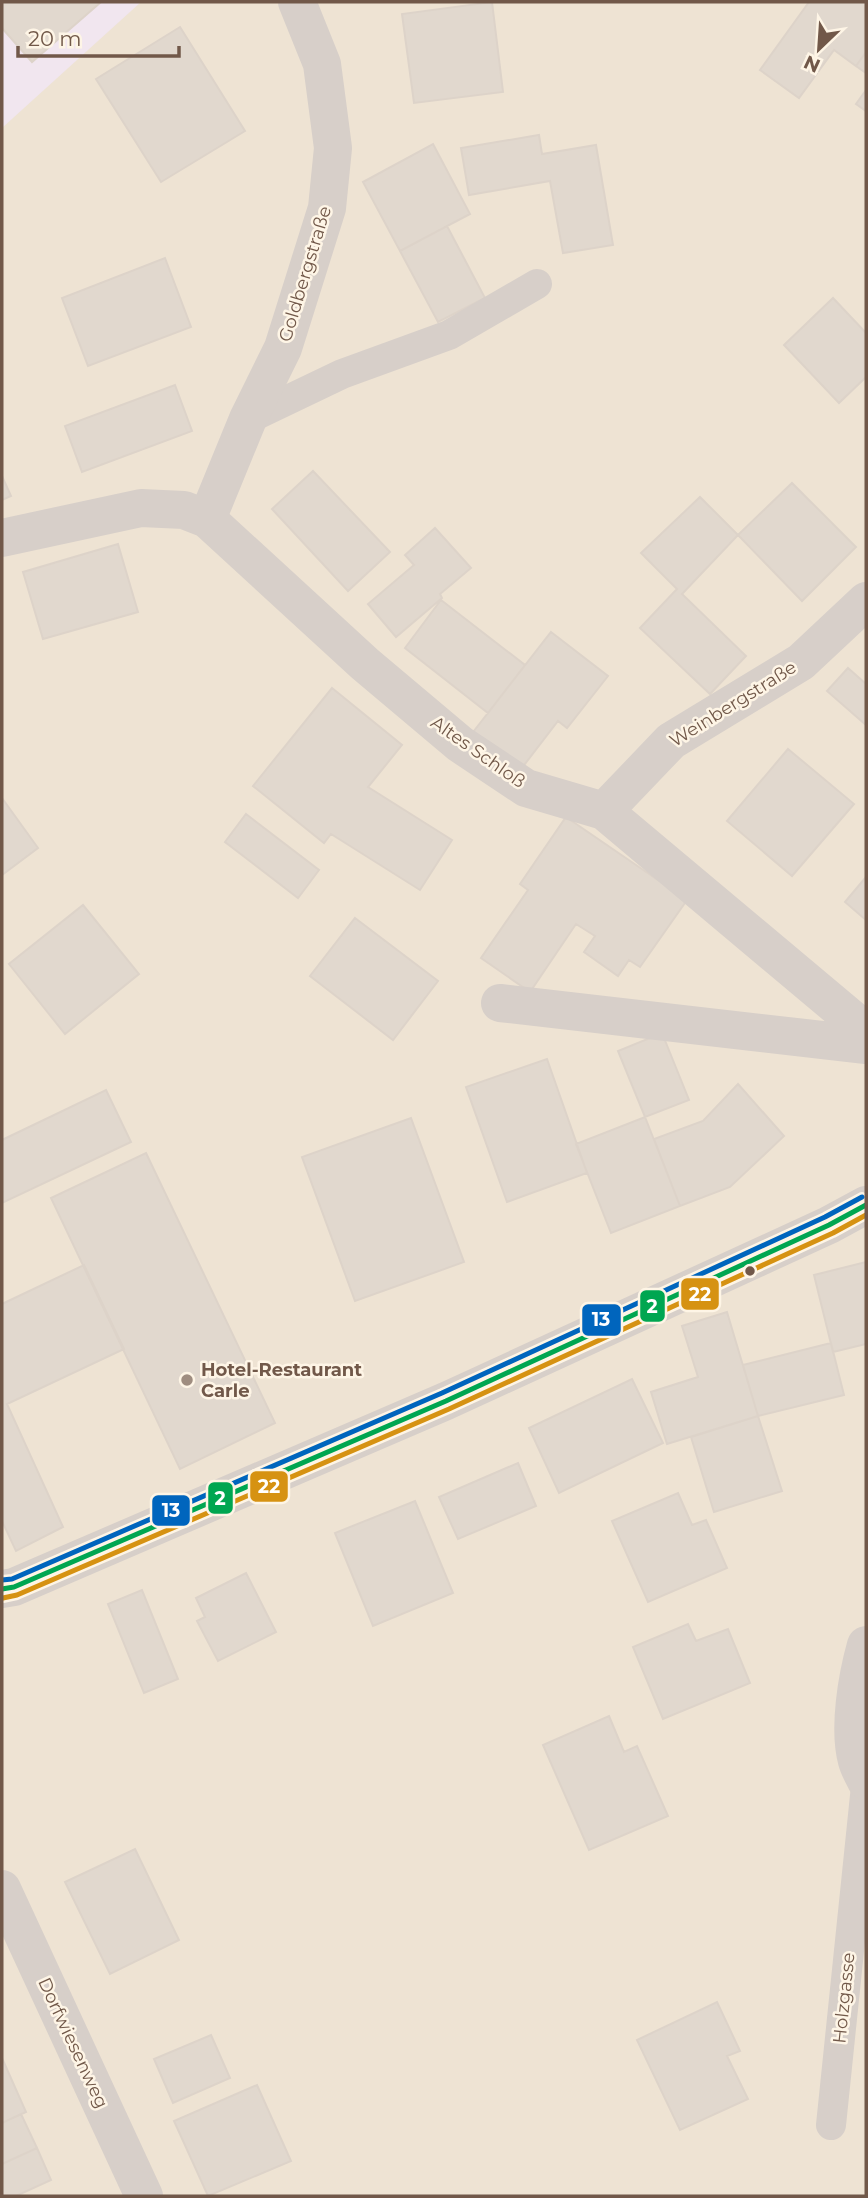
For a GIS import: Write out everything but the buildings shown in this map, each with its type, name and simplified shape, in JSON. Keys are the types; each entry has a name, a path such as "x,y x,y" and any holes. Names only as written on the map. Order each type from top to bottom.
{"street":[{"name":"Goldbergstraße","path":"207,519 248,419 283,348 327,208 332,148 324,75 297,2"},
{"path":"2,538 141,508 184,510 207,519"},
{"name":"Altes Schloß","path":"207,519 365,664 460,744 526,788 604,811 866,1031"},
{"name":"Weinbergstraße","path":"604,811 670,741 801,662 866,601"},
{"path":"500,1003 866,1045"},
{"path":"2,1589 14,1587 446,1401 829,1225 866,1205"},
{"name":"Holzgasse","path":"863,1776 853,1735 861,1664 866,1645"},
{"name":"Dorfwiesenweg","path":"2,1889 144,2196"}],"lane":[{"path":"248,419 342,374 449,335 537,284"},
{"name":"Holzgasse","path":"831,2125 863,1776"}],"shaded area":[{"path":"2,2 866,2 866,2196 2,2196"},
{"path":"2,2 141,2 2,128"}],"transit line":[{"name":"13","path":"2,1580 12,1579 442,1393 825,1217 862,1197"},
{"name":"2","path":"2,1589 14,1587 446,1401 829,1225 866,1205"},
{"name":"22","path":"3,1598 17,1595 449,1409 833,1233 866,1215"}],"place":[{"name":"Hotel-Restaurant Carle","path":"187,1380"}]}
